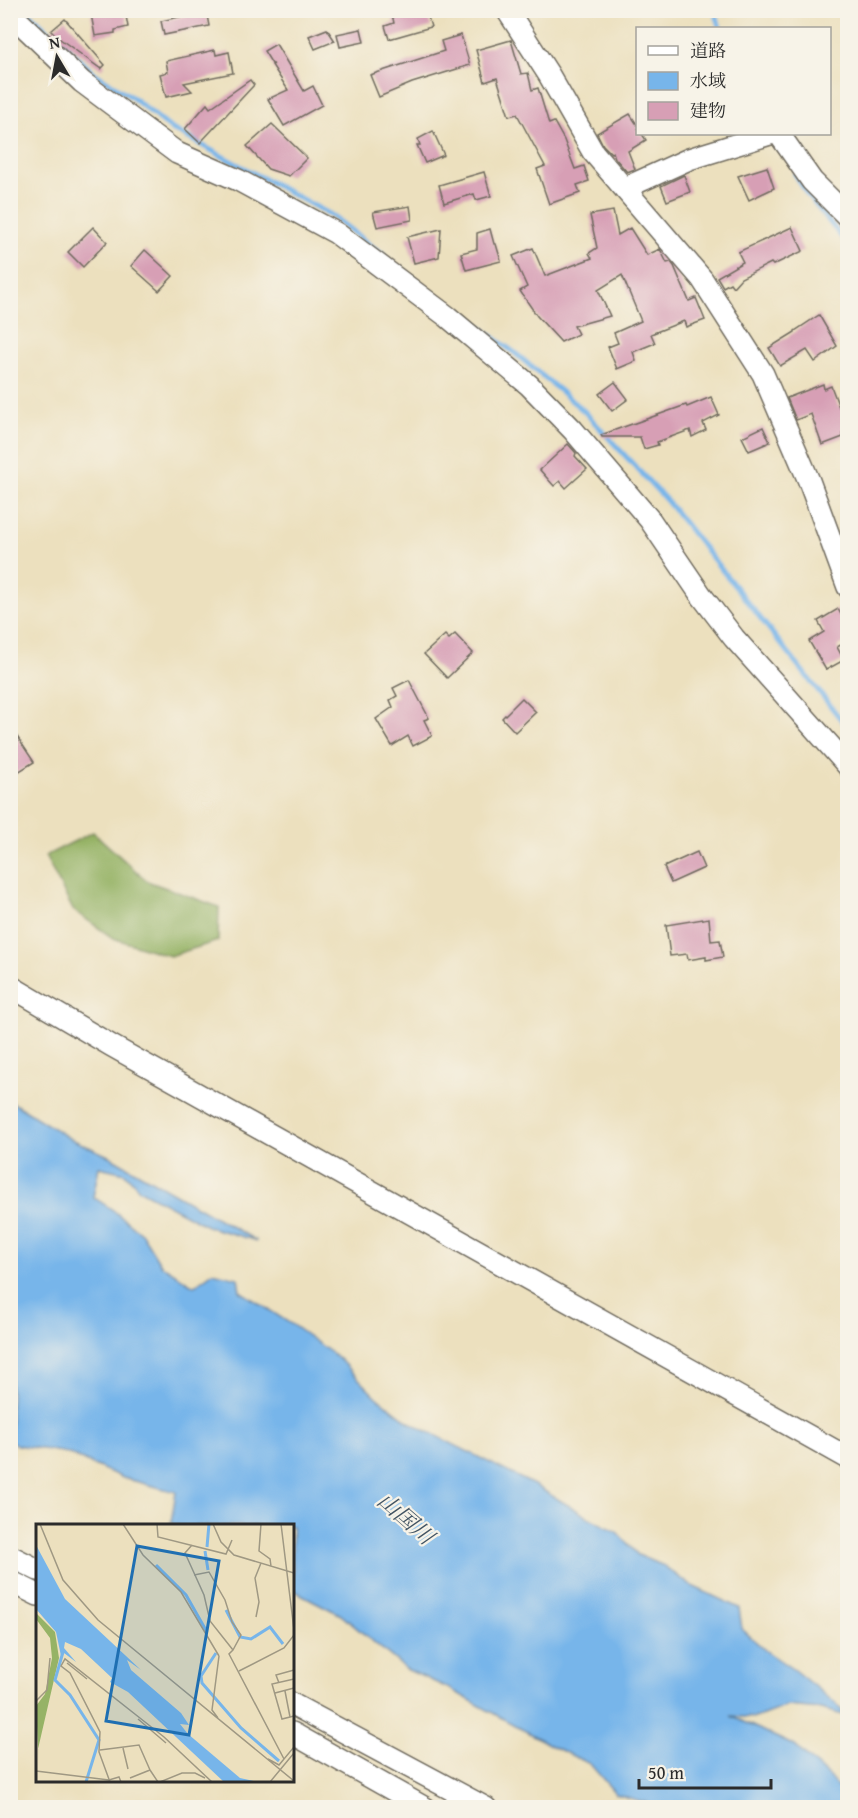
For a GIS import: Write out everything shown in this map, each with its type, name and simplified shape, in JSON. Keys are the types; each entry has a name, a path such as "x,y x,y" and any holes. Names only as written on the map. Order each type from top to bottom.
{"street":[{"path":"507,10 549,75 594,152 702,279 763,374 809,481 848,587"},
{"path":"10,13 82,82 177,153 238,180 336,233 448,317 529,385 573,430 650,520 734,638 848,766"},
{"path":"625,188 689,159 767,135"},
{"path":"780,135 812,181 848,217"},
{"path":"10,986 132,1058 848,1458"},
{"path":"10,1556 36,1569"},
{"path":"10,1581 36,1594"},
{"path":"294,1705 486,1808"},
{"path":"294,1734 424,1808"}],"green space":[{"path":"93,832 147,881 219,907 218,941 170,956 113,938 73,910 45,856"}],"water":[{"name":"山国川","path":"10,1101 69,1138 111,1157 257,1241 209,1227 140,1190 125,1173 99,1167 93,1197 142,1234 161,1265 194,1286 213,1272 238,1278 240,1291 336,1356 377,1397 409,1422 534,1485 617,1532 638,1555 664,1566 690,1585 739,1608 742,1629 766,1651 835,1703 847,1716 821,1709 787,1706 755,1718 731,1716 795,1746 830,1778 847,1799 847,1807 661,1807 616,1794 590,1764 552,1746 450,1689 406,1669 341,1615 294,1591 294,1524 174,1524 171,1523 176,1492 123,1478 67,1453 17,1445 11,1441"}],"building":[{"path":"109,10 125,10 128,27 115,30 115,33 95,36 91,14"},
{"path":"187,10 206,10 209,26 164,35 161,21 188,15"},
{"path":"391,10 426,10 431,27 389,39 385,26 394,23"},
{"path":"65,19 105,65 101,69 51,31"},
{"path":"327,29 335,41 315,49 309,36"},
{"path":"361,29 364,42 340,47 337,34"},
{"path":"461,35 470,65 412,83 379,97 370,75 444,51 441,41"},
{"path":"511,40 521,74 528,73 532,90 538,88 549,124 554,122 575,169 584,166 589,181 577,185 580,193 549,204 537,169 545,166 517,114 509,116 497,78 485,82 476,50"},
{"path":"276,44 304,91 313,86 322,105 284,126 268,99 288,90 264,51"},
{"path":"215,50 216,55 229,52 233,73 184,83 192,91 166,97 160,74 168,72 166,61"},
{"path":"250,80 254,85 200,143 185,129 207,104 210,108"},
{"path":"630,114 636,123 636,135 643,135 646,140 628,151 635,169 627,172 615,158 613,152 611,153 603,145 597,133"},
{"path":"272,124 307,158 289,176 268,169 247,146"},
{"path":"433,131 444,155 425,163 417,145 420,145 418,139"},
{"path":"767,167 774,188 749,200 738,176"},
{"path":"484,172 491,196 476,200 474,194 444,203 439,185"},
{"path":"684,175 690,192 667,201 661,186"},
{"path":"410,206 412,220 377,227 373,212"},
{"path":"613,211 618,235 630,228 647,255 660,249 667,263 671,262 674,266 689,301 696,298 705,320 686,327 684,321 651,334 655,343 633,352 636,361 617,369 608,347 618,343 614,333 641,321 622,275 598,290 610,316 574,326 578,334 561,342 537,316 520,291 527,287 513,256 533,248 545,276 592,258 589,253 597,248 590,215"},
{"path":"93,227 107,242 83,267 68,252"},
{"path":"792,227 803,251 741,278 733,287 730,283 723,287 717,277 743,262 738,252"},
{"path":"441,229 439,257 414,263 407,237"},
{"path":"490,229 501,261 466,270 461,253 477,249 477,233"},
{"path":"145,250 173,276 159,291 131,266"},
{"path":"819,315 837,346 815,362 807,350 780,366 769,348"},
{"path":"615,382 628,399 612,411 599,394"},
{"path":"823,384 824,389 831,386 839,407 848,403 848,432 842,434 843,437 822,445 811,414 796,420 787,398"},
{"path":"711,397 719,415 703,423 706,430 692,437 690,430 644,449 640,437 602,437 601,435 686,405 687,407"},
{"path":"763,427 770,442 749,451 742,437"},
{"path":"568,444 587,469 566,488 560,481 554,486 540,470"},
{"path":"838,609 848,627 848,641 837,647 844,660 826,670 809,641 824,632 818,621"},
{"path":"455,634 473,653 447,678 424,654 445,635 449,639"},
{"path":"409,680 429,718 424,720 432,736 413,746 408,736 392,746 376,719 393,707 390,700 397,696 393,688"},
{"path":"522,698 536,712 515,732 502,718"},
{"path":"10,726 34,762 10,777"},
{"path":"697,852 704,868 671,883 664,867"},
{"path":"709,918 711,941 720,940 723,957 688,960 687,954 670,956 666,925"}],"waterway":[{"path":"26,10 93,72 133,98 170,128 331,215 383,255"},
{"path":"715,10 720,27"},
{"path":"795,174 807,194 848,245"},
{"path":"454,309 515,353 584,411 666,500 848,728"}]}
